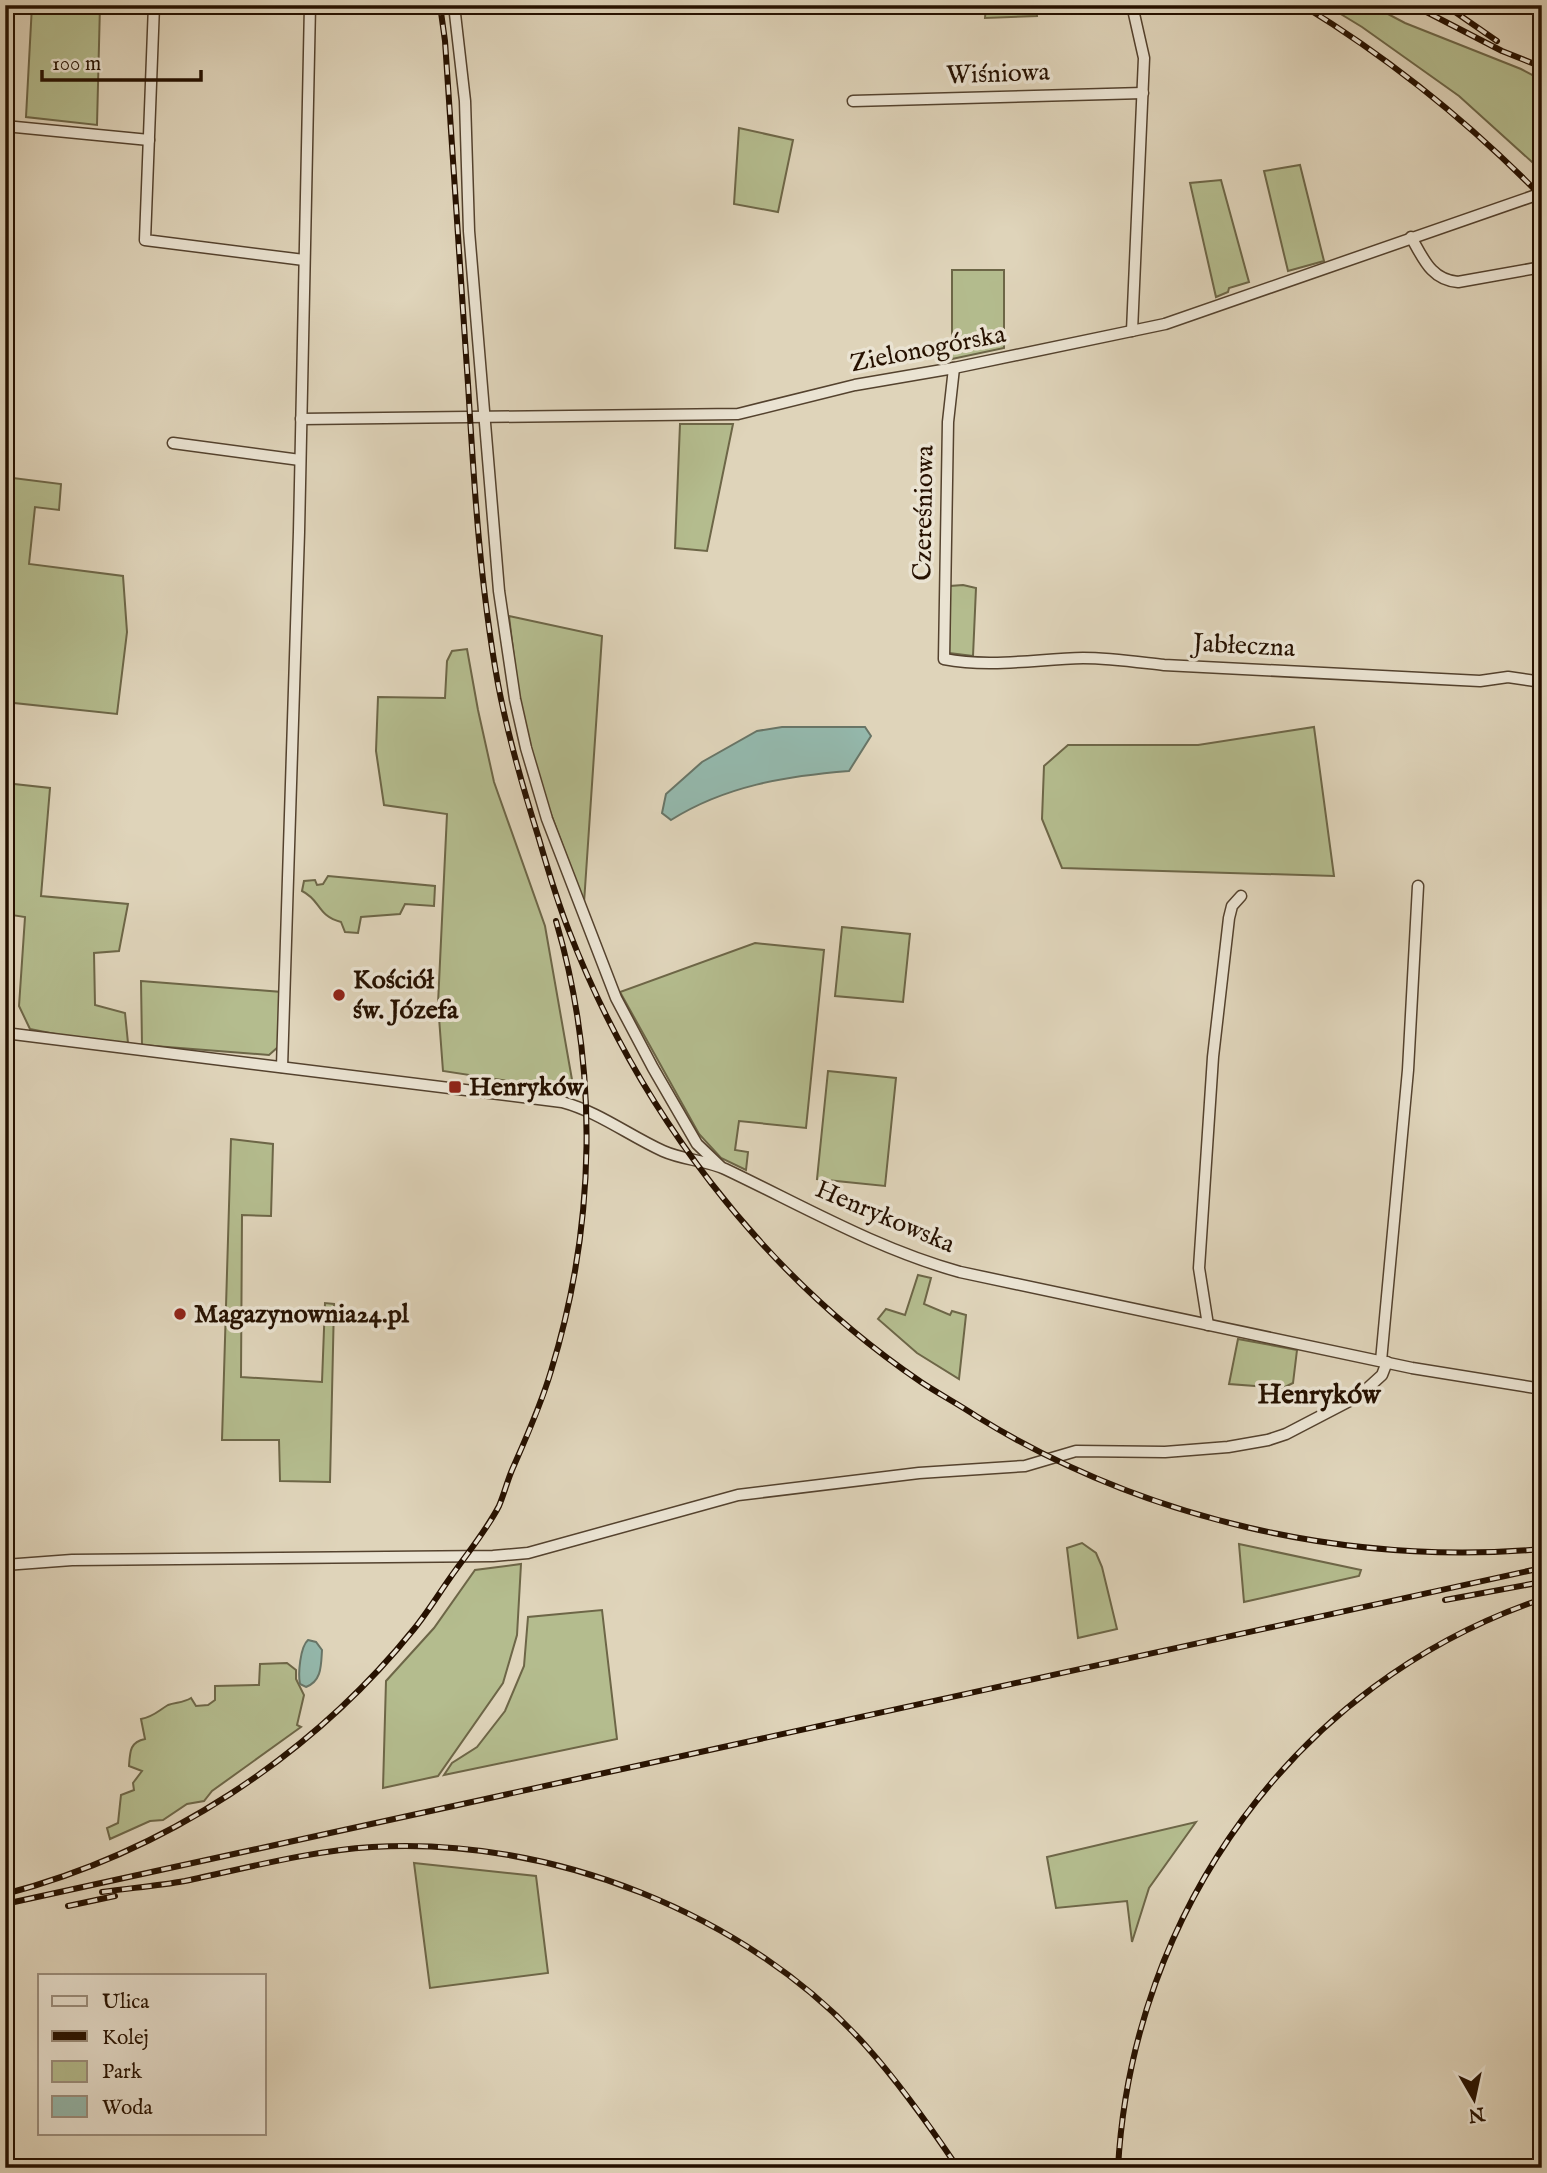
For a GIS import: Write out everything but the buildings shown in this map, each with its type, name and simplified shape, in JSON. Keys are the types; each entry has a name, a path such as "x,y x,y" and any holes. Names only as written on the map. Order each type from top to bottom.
{"street":[{"path":"154,5 145,240 303,260"},
{"path":"282,1067 310,5"},
{"path":"454,5 465,101 469,232 499,591 515,699 526,748 547,819 616,998 697,1144 720,1167"},
{"path":"1132,5 1143,58 1132,331"},
{"name":"Wiśniowa","path":"853,101 1143,93"},
{"path":"5,126 149,140"},
{"name":"Zielonogórska","path":"301,419 738,414 855,385 954,368 1166,324 1542,193"},
{"path":"1411,237 1428,267 1440,278 1451,281 1542,267"},
{"name":"Czereśniowa","path":"944,659 948,422 954,368"},
{"path":"173,443 300,460"},
{"name":"Jabłeczna","path":"944,659 1012,663 1087,658 1164,665 1480,681 1508,677 1542,682"},
{"path":"5,1565 72,1560 493,1556 528,1553 738,1495 919,1473 1024,1466 1076,1451 1165,1452 1228,1447 1286,1434 1359,1396 1382,1375 1408,1070 1418,886"},
{"path":"1208,1325 1199,1268 1213,1056 1229,918 1232,906 1241,896"},
{"name":"Henrykowska","path":"5,1033 562,1102 599,1115 678,1157 720,1167 880,1245 919,1261 1208,1325 1384,1361 1542,1389"}],"green space":[{"path":"32,5 100,5 97,125 26,117"},
{"path":"986,5 1036,5 1037,16 985,18"},
{"path":"1326,5 1371,5 1405,23 1542,80 1542,171 1459,96 1362,27"},
{"path":"739,128 793,140 778,212 734,204"},
{"path":"1300,165 1324,261 1288,271 1264,171"},
{"path":"1221,180 1249,282 1229,288 1228,292 1216,297 1190,183"},
{"path":"952,270 1004,270 1004,348 952,359"},
{"path":"680,424 733,424 707,551 675,548"},
{"path":"5,477 61,484 59,510 35,507 29,564 123,576 127,632 117,714 5,702"},
{"path":"950,586 976,588 973,656 949,653"},
{"path":"509,616 602,636 584,903 534,768 520,708"},
{"path":"467,649 494,782 545,926 574,1091 443,1071 438,1004 447,814 384,805 376,751 378,697 445,698 447,661 452,651"},
{"path":"1314,727 1334,876 1062,868 1042,819 1044,766 1068,745 1198,745"},
{"path":"5,783 50,788 41,896 128,904 119,951 94,953 95,1005 125,1013 128,1043 85,1040 30,1029 19,1006 25,917 5,914"},
{"path":"328,876 435,886 434,906 405,904 400,914 361,917 358,933 345,932 341,922 327,916 313,899 302,891 304,881 315,880 317,885 323,884"},
{"path":"842,927 910,934 903,1002 835,996"},
{"path":"755,943 824,950 806,1128 739,1121 735,1150 748,1152 746,1170 721,1158 699,1134 620,992"},
{"path":"141,981 282,992 278,1047 269,1055 142,1045"},
{"path":"828,1071 896,1078 885,1186 817,1179"},
{"path":"231,1139 273,1144 271,1216 242,1215 241,1377 322,1382 325,1303 334,1304 330,1482 280,1481 279,1440 222,1440"},
{"path":"918,1275 931,1278 924,1304 950,1315 952,1311 966,1315 959,1379 917,1353 878,1319 886,1309 905,1315"},
{"path":"1238,1339 1297,1350 1293,1383 1283,1388 1229,1384"},
{"path":"1082,1543 1096,1553 1102,1567 1117,1629 1078,1638 1067,1548"},
{"path":"1239,1544 1361,1570 1359,1576 1244,1602"},
{"path":"521,1564 517,1635 503,1683 438,1776 383,1788 386,1681 434,1628 475,1570"},
{"path":"602,1610 617,1739 444,1775 452,1763 477,1747 505,1711 524,1666 528,1617"},
{"path":"287,1663 296,1670 296,1679 304,1695 297,1725 301,1727 212,1791 204,1801 187,1804 163,1820 150,1821 110,1839 107,1828 118,1823 121,1795 134,1790 133,1783 142,1771 129,1766 132,1748 136,1742 145,1739 141,1719 168,1705 191,1698 196,1706 208,1705 215,1700 215,1686 259,1685 260,1664"},
{"path":"1196,1822 1149,1888 1132,1942 1127,1901 1056,1908 1047,1857"},
{"path":"414,1863 536,1876 548,1973 430,1988"}],"water":[{"path":"782,727 865,727 871,736 849,771 779,780 734,791 692,808 671,820 662,813 666,794 702,762 757,731"},
{"path":"308,1640 316,1642 322,1650 318,1677 306,1687 300,1684 300,1668 301,1654"}],"railway":[{"path":"440,5 445,41 478,535 502,704 527,801 553,885 597,997 631,1062 669,1124 711,1183 758,1239 809,1291 863,1339 921,1382 976,1416 1040,1452 1107,1483 1177,1508 1248,1527 1321,1542 1395,1550 1469,1552 1542,1549"},
{"path":"1302,5 1366,47 1428,94 1487,144 1542,197"},
{"path":"1413,5 1502,51 1542,67"},
{"path":"1445,5 1497,41"},
{"path":"5,1894 64,1876 177,1826 230,1794 281,1758 329,1719 419,1623 494,1515 551,1371 566,1316 584,1203 585,1089 580,1033 556,921"},
{"path":"5,1904 1542,1568"},
{"path":"1445,1600 1542,1582"},
{"path":"1118,2168 1130,2073 1156,1983 1193,1897 1243,1819 1303,1748 1374,1687 1454,1637 1542,1599"},
{"path":"102,1892 175,1883 301,1856 372,1847 439,1847 507,1855 575,1870 641,1893 704,1922 764,1957 818,1999 879,2060 958,2168"},
{"path":"68,1906 115,1896"}],"place":[{"name":"Kościół św. Józefa","path":"339,995"},
{"name":"Henryków","path":"455,1087"},
{"name":"Magazynownia24.pl","path":"180,1314"}],"district":[{"name":"Henryków","path":"1319,1395"}]}
